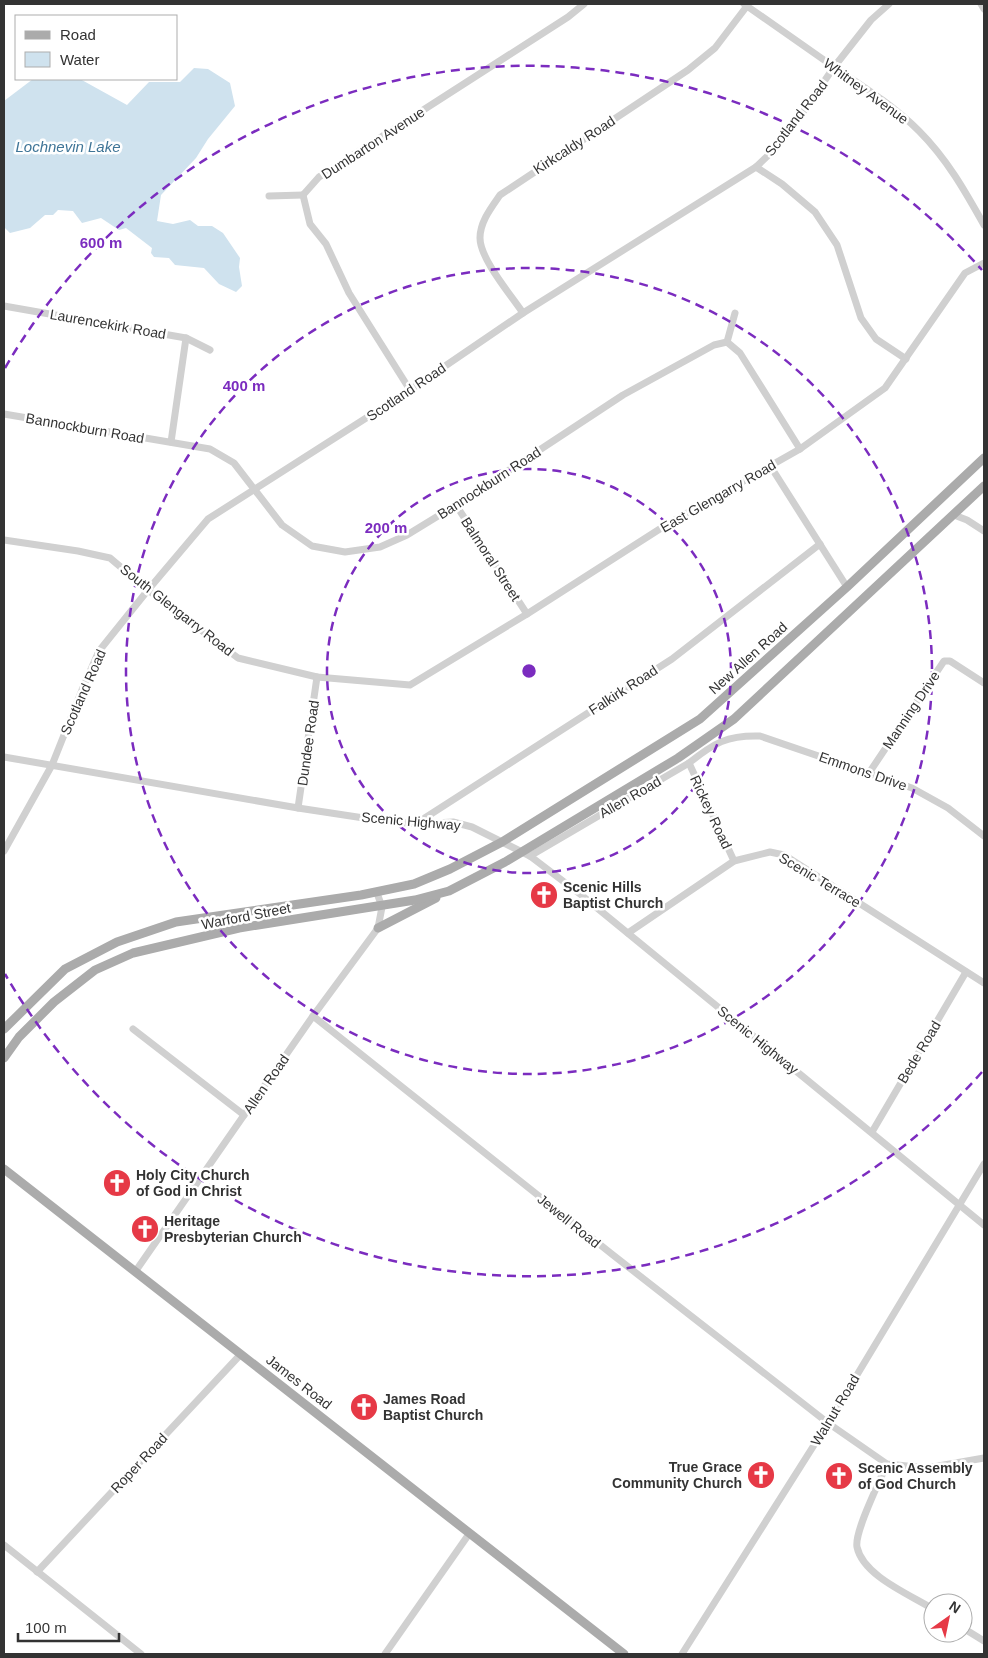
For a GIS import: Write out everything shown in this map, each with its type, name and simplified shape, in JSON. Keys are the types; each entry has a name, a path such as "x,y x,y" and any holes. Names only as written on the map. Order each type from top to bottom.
{"main road":[{"name":"New Allen Road","path":"502,842 700,719 848,587 984,458"},
{"path":"521,852 678,758 734,719 984,486"},
{"name":"Warford Street","path":"4,1029 65,968 117,942 176,922 377,892 414,884 450,869 502,842"},
{"name":"Warford Street","path":"4,1058 20,1036 54,1002 95,970 133,953 239,928 382,907 415,900 449,891 521,852"},
{"path":"378,928 449,891"},
{"name":"James Road","path":"4,1169 624,1654"}],"street":[{"name":"Dumbarton Avenue","path":"303,195 319,177 584,4"},
{"name":"Scotland Road","path":"4,851 52,765 99,651 208,519 410,390 523,313 756,167 778,146 834,67 871,20 889,4"},
{"path":"981,4 984,9"},
{"name":"Whitney Avenue","path":"745,5 890,105 919,131 946,162 984,225"},
{"name":"Kirkcaldy Road","path":"523,313 488,262 481,245 480,236 484,221 500,195 688,70 715,48 745,5"},
{"path":"756,167 782,184 815,212 837,246 861,318 876,340 906,359"},
{"path":"269,196 303,195 310,224 326,244 349,293 410,390"},
{"name":"East Glengarry Road","path":"410,685 527,614 666,525 800,449 885,388 965,273 984,263"},
{"name":"Laurencekirk Road","path":"4,306 186,338 210,350"},
{"path":"735,314 727,342 740,353 800,449"},
{"path":"171,442 186,338"},
{"name":"Bannockburn Road","path":"4,414 210,449 234,463 282,525 312,546 345,552 380,548 407,535 623,395 714,345 727,342"},
{"path":"771,467 848,587"},
{"name":"Balmoral Street","path":"456,505 527,614"},
{"path":"954,515 968,520 984,531"},
{"name":"South Glengarry Road","path":"4,540 78,551 110,558 148,590 238,658 317,677 410,685"},
{"name":"Falkirk Road","path":"417,824 672,659 820,544"},
{"name":"Manning Drive","path":"869,773 944,661 950,661 984,683"},
{"name":"Dundee Road","path":"298,808 317,677"},
{"name":"Emmons Drive","path":"730,738 760,736 912,788 948,808 984,836"},
{"name":"Allen Road","path":"530,856 689,763 710,747 730,738"},
{"name":"Scenic Highway","path":"4,757 298,808 417,824 453,822 472,827 530,856 580,894 984,1225"},
{"name":"Rickey Road","path":"689,763 734,861"},
{"name":"Scenic Terrace","path":"628,934 734,861 770,852 784,855 984,984"},
{"name":"Allen Road","path":"135,1272 313,1016 378,928 382,907 377,892"},
{"name":"Bede Road","path":"872,1132 966,972"},
{"name":"Jewell Road","path":"313,1016 620,1261 828,1423 887,1464"},
{"path":"134,1028 244,1115"},
{"name":"Walnut Road","path":"682,1654 828,1423 984,1164"},
{"name":"Roper Road","path":"37,1572 241,1354"},
{"path":"923,1603 882,1578 866,1564 857,1547 859,1532 887,1464 927,1468 984,1458"},
{"path":"385,1654 469,1534"},
{"path":"4,1545 141,1654"},
{"path":"973,1634 984,1641"}],"water":[{"name":"Lochnevin Lake","path":"194,68 208,69 230,83 235,106 208,139 196,158 161,195 157,221 173,224 190,220 198,226 212,226 223,233 240,258 239,267 242,286 236,292 219,284 204,268 175,265 169,258 154,257 151,253 152,248 126,228 119,230 101,218 82,223 73,211 58,210 53,215 45,215 30,228 10,233 4,227 4,101 32,80 82,80 127,105 149,82 180,82"}],"place":[{"name":"Scenic Hills Baptist Church","path":"544,895"},
{"name":"Holy City Church of God in Christ","path":"117,1183"},
{"name":"Heritage Presbyterian Church","path":"145,1229"},
{"name":"James Road Baptist Church","path":"364,1407"},
{"name":"True Grace Community Church","path":"761,1475"},
{"name":"Scenic Assembly of God Church","path":"839,1476"}]}
